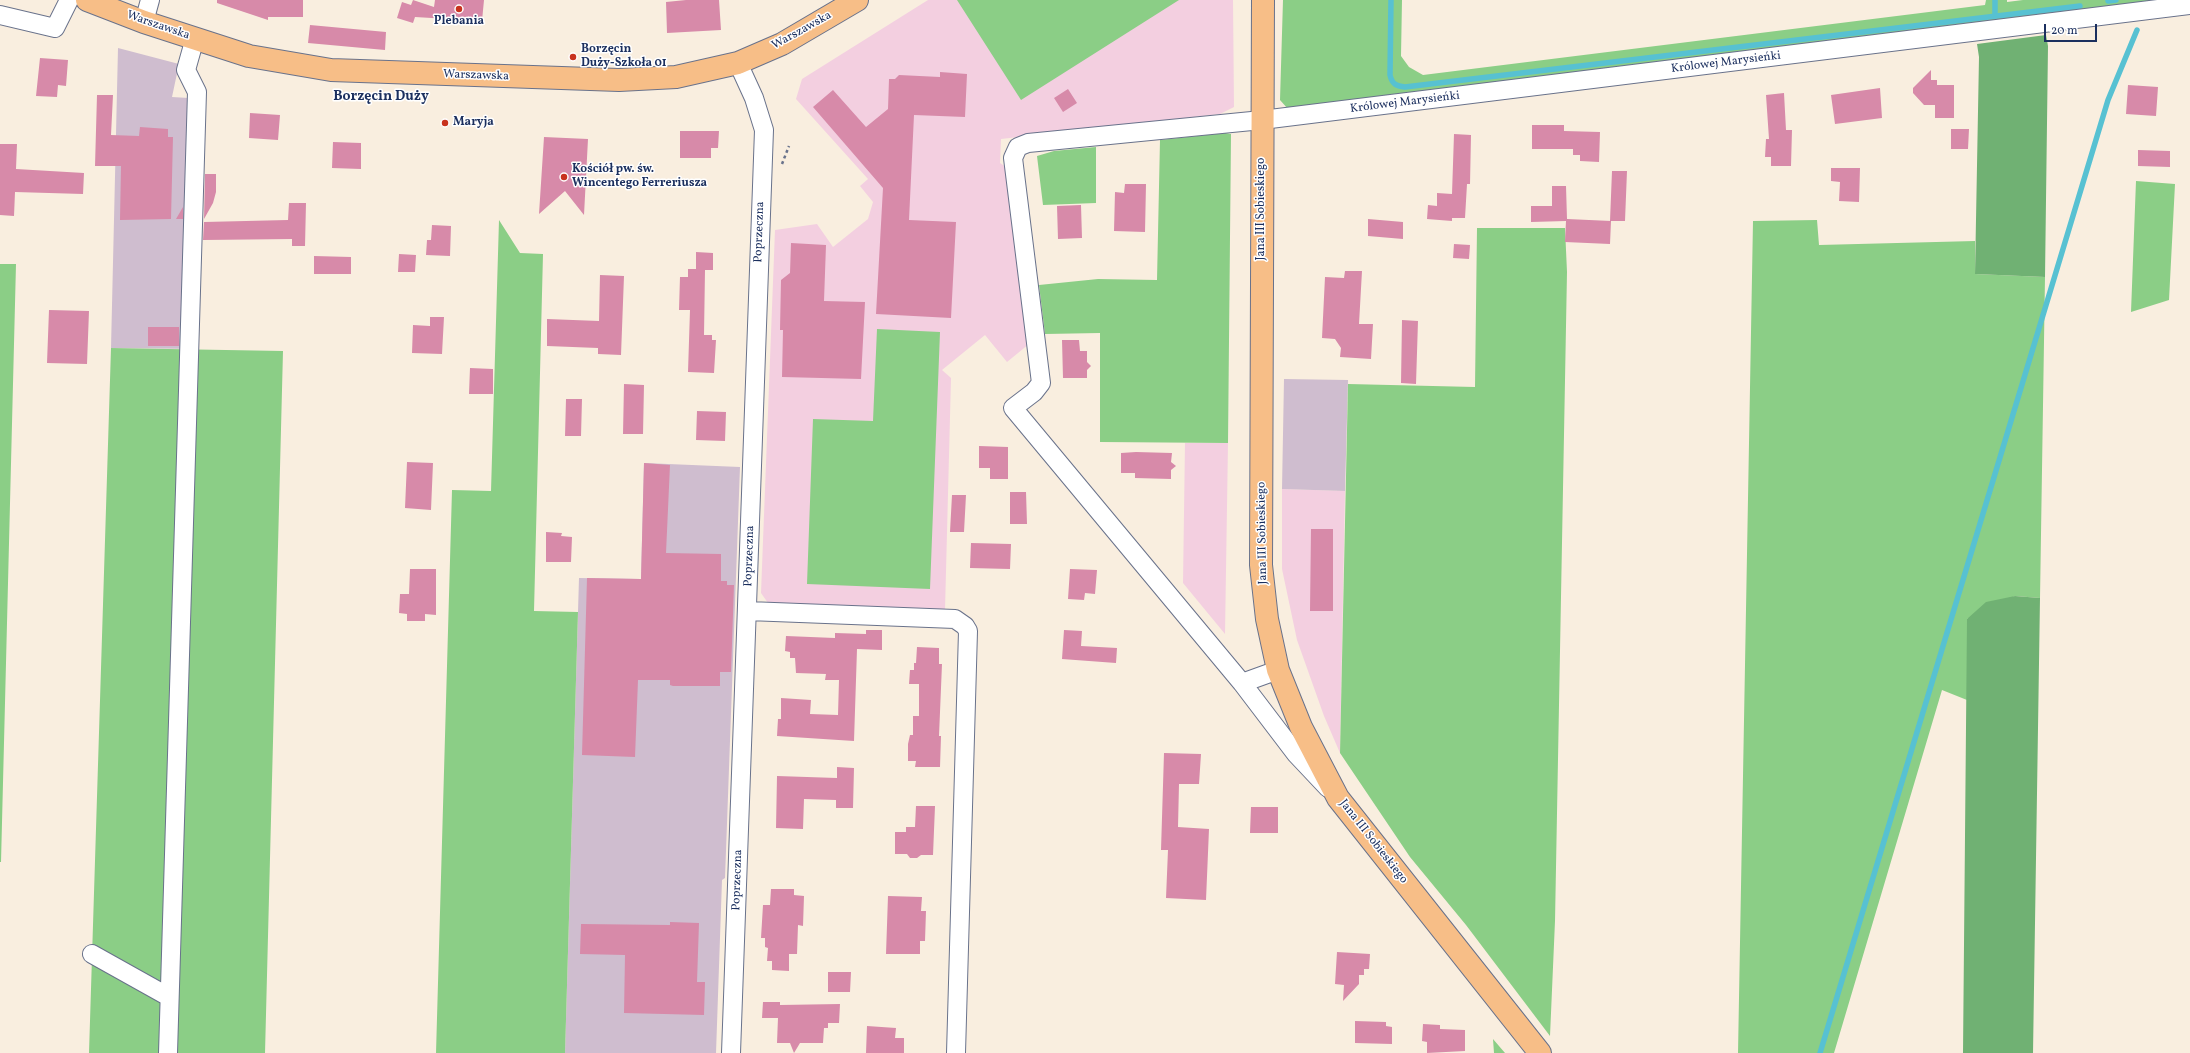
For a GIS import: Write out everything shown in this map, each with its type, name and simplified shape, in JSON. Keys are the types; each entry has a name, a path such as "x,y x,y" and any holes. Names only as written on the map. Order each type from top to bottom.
{"main road":[{"name":"Warszawska","path":"87,0 144,22 249,56 331,70 640,80 676,77 738,63 782,44 857,0"},
{"name":"Jana III Sobieskiego","path":"1263,0 1261,565 1267,619 1278,670 1301,727 1338,798 1540,1053"}],"street":[{"path":"0,14 55,28 69,0"},
{"path":"144,22 150,0"},
{"name":"Królowej Marysieńki","path":"1242,683 1013,408 1034,392 1040,383 1013,158 1018,147 1028,143 1262,120 2190,5"},
{"path":"168,1053 197,92 186,70 195,38"},
{"name":"Poprzeczna","path":"731,1053 764,130 754,98 738,63"},
{"path":"748,611 955,619 965,626 968,631 956,1053"},
{"path":"1278,670 1242,683 1296,754 1338,798"},
{"path":"92,954 169,997"}],"path":[{"path":"781,165 788,146"}],"shaded area":[{"path":"928,0 1233,0 1234,107 1220,114 1001,139 1000,163 1006,167 1029,344 1007,362 985,335 942,370 951,378 945,610 768,603 761,593 775,230 817,224 833,247 868,219 873,202 860,186 868,179 796,99 802,79"},
{"path":"118,48 179,64 172,97 205,99 198,349 111,348"},
{"path":"1284,379 1348,380 1345,491 1282,489"},
{"path":"1185,443 1228,443 1225,634 1183,583"},
{"path":"644,463 740,467 725,878 722,880 716,1053 565,1053 579,578 641,579"},
{"path":"1282,489 1345,491 1340,753 1324,716 1297,640 1282,569"}],"green space":[{"path":"957,0 1179,0 1021,100"},
{"path":"1283,0 1402,0 1401,56 1409,67 1423,75 1985,5 1986,0 2007,0 2007,2 2023,0 2167,0 1288,109 1280,100"},
{"path":"2046,35 2048,46 2045,277 1975,274 1979,57 1977,44"},
{"path":"1225,133 1231,134 1228,443 1100,442 1100,333 1045,334 1039,285 1098,279 1157,280 1160,140"},
{"path":"1096,147 1096,203 1043,205 1037,156 1054,151"},
{"path":"2136,181 2175,184 2169,300 2131,312"},
{"path":"499,220 520,253 543,254 534,611 578,612 565,1053 436,1053 452,490 491,491"},
{"path":"1817,220 1819,245 1975,241 1975,274 2045,277 2040,598 2015,596 1967,619 1967,700 1942,690 1834,1053 1738,1053 1753,221"},
{"path":"1477,228 1565,228 1567,272 1555,921 1550,1036 1466,925 1410,857 1340,753 1348,384 1475,387"},
{"path":"0,264 16,264 1,862 0,862"},
{"path":"877,329 940,332 930,589 807,584 813,419 873,421"},
{"path":"111,348 283,351 265,1053 89,1053"},
{"path":"2015,596 2040,598 2033,1053 1963,1053 1967,619 1986,602"},
{"path":"1493,1039 1505,1053 1494,1053"}],"building":[{"path":"217,0 303,0 303,17 268,17 268,20 217,3"},
{"name":"Plebania","path":"413,0 434,7 435,0 484,0 482,21 415,17 413,23 397,18 402,2 411,5"},
{"path":"686,0 719,0 721,30 667,33 666,2"},
{"path":"310,25 386,32 385,50 308,43"},
{"path":"40,58 68,60 66,86 58,85 57,97 36,96"},
{"path":"1931,70 1931,80 1937,80 1937,85 1954,85 1954,118 1935,118 1935,105 1924,105 1913,93 1913,88"},
{"path":"940,72 967,74 965,117 914,115 909,220 956,222 951,318 876,314 883,188 813,107 833,90 866,127 888,109 889,79 895,79 899,75 940,77"},
{"path":"2128,85 2158,87 2156,116 2126,114"},
{"path":"1880,88 1882,118 1835,124 1831,95"},
{"path":"1068,89 1077,103 1063,112 1054,98"},
{"path":"1784,93 1786,130 1792,130 1791,166 1771,166 1771,157 1765,157 1766,139 1769,139 1766,95"},
{"path":"97,95 113,95 111,135 139,136 140,127 168,129 168,137 173,137 171,219 120,220 121,166 95,166"},
{"path":"250,113 280,115 278,140 249,138"},
{"path":"1532,125 1564,125 1564,131 1600,132 1599,162 1580,161 1580,155 1573,155 1573,149 1532,149"},
{"path":"1951,129 1969,129 1968,149 1951,149"},
{"path":"680,131 719,131 718,148 711,148 711,158 680,158"},
{"path":"1454,134 1471,135 1470,184 1467,184 1465,218 1452,218 1452,221 1427,219 1428,205 1437,206 1437,193 1452,194"},
{"name":"Kościół pw. św. Wincentego Ferreriusza","path":"544,137 588,139 584,215 565,191 539,214"},
{"path":"333,142 361,143 361,169 332,168"},
{"path":"0,144 17,144 16,169 84,173 83,194 15,192 14,216 0,215"},
{"path":"2138,150 2170,151 2170,167 2138,166"},
{"path":"1831,168 1860,168 1859,202 1839,201 1840,182 1831,181"},
{"path":"1612,171 1627,171 1625,221 1610,221"},
{"path":"205,174 216,174 216,192 213,203 204,219"},
{"path":"1125,184 1146,184 1145,232 1114,231 1115,192 1124,193"},
{"path":"1552,186 1566,186 1567,219 1611,221 1610,244 1565,242 1566,221 1531,222 1531,206 1552,206"},
{"path":"289,203 306,203 305,246 292,246 292,239 203,240 204,222 288,220"},
{"path":"1081,205 1082,238 1058,239 1057,206"},
{"path":"183,207 183,219 176,219"},
{"path":"1368,219 1403,222 1403,239 1368,236"},
{"path":"432,225 451,226 450,256 426,255 427,240 431,240"},
{"path":"791,243 826,245 824,301 865,302 861,379 782,377 783,330 780,330 781,280 790,273"},
{"path":"1454,244 1470,245 1469,259 1453,258"},
{"path":"696,252 713,253 713,270 705,270 704,335 712,335 712,340 716,340 714,373 688,372 690,310 679,310 680,277 688,277 688,269 696,269"},
{"path":"399,254 416,255 415,272 398,272"},
{"path":"314,256 351,257 351,274 314,274"},
{"path":"1345,271 1362,271 1359,324 1373,324 1371,359 1340,357 1341,348 1335,339 1322,338 1325,277 1344,278"},
{"path":"600,275 624,276 621,355 598,354 598,348 547,346 547,319 599,321"},
{"path":"49,310 89,311 87,364 47,363"},
{"path":"430,317 444,317 442,354 412,353 413,325 430,326"},
{"path":"1402,320 1418,321 1416,384 1401,383"},
{"path":"148,327 179,327 179,346 148,346"},
{"path":"1062,340 1079,340 1080,351 1087,351 1087,362 1091,366 1087,370 1087,378 1063,378"},
{"path":"470,368 493,369 493,394 469,394"},
{"path":"624,384 644,385 643,434 623,434"},
{"path":"566,399 582,399 581,436 565,436"},
{"path":"697,411 726,412 725,441 696,440"},
{"path":"979,446 1008,447 1008,479 990,479 990,468 979,468"},
{"path":"1121,453 1172,453 1171,462 1176,466 1171,470 1171,479 1135,478 1135,473 1121,473"},
{"path":"407,462 433,463 431,510 405,508"},
{"path":"644,463 670,465 666,553 721,554 721,581 727,581 727,585 734,585 731,672 720,672 720,686 673,686 670,685 670,680 638,680 635,757 582,755 587,578 641,579"},
{"path":"1010,492 1026,492 1027,524 1010,524"},
{"path":"952,495 966,495 964,532 950,532"},
{"path":"1311,529 1333,529 1333,611 1310,611"},
{"path":"546,532 562,533 561,536 572,537 571,562 546,562"},
{"path":"971,543 1011,544 1010,569 970,568"},
{"path":"410,569 436,569 436,615 425,614 425,621 407,621 407,614 399,613 400,594 409,594"},
{"path":"1070,569 1097,570 1095,594 1085,593 1084,600 1068,599"},
{"path":"866,630 882,630 882,650 857,649 854,741 777,736 778,719 781,719 781,698 811,700 810,714 838,715 839,680 825,680 826,674 796,673 795,658 790,658 790,652 785,651 786,636 835,638 835,633 866,634"},
{"path":"1064,630 1082,631 1081,646 1117,648 1116,663 1062,659"},
{"path":"917,647 939,648 939,664 942,664 939,736 941,736 940,767 915,767 916,761 908,761 908,744 910,735 913,735 913,716 919,716 919,684 909,684 910,670 914,670 914,663 916,663"},
{"path":"1164,753 1201,754 1199,784 1179,784 1178,827 1209,829 1206,900 1166,898 1168,850 1161,850"},
{"path":"837,767 854,768 853,808 836,808 836,800 804,799 803,829 776,828 777,776 837,778"},
{"path":"916,806 935,806 933,855 921,855 917,858 910,858 907,854 895,854 895,832 906,832 906,827 915,827"},
{"path":"1251,807 1278,807 1278,833 1250,833"},
{"path":"771,889 794,889 794,895 804,896 803,926 798,925 797,954 789,954 789,971 772,970 772,961 767,961 768,948 765,947 765,938 761,938 763,905 770,905"},
{"path":"888,896 922,897 921,911 926,911 925,941 920,941 920,954 886,954"},
{"path":"670,922 699,923 697,982 705,982 704,1015 624,1013 625,955 580,954 581,924 670,925"},
{"path":"1337,952 1370,954 1369,969 1364,969 1364,975 1359,975 1359,984 1343,1001 1344,985 1335,984"},
{"path":"828,972 851,972 850,992 828,992"},
{"path":"763,1002 780,1002 780,1005 840,1004 839,1023 828,1023 828,1028 824,1028 823,1043 800,1043 794,1053 790,1043 777,1043 778,1018 762,1018"},
{"path":"1355,1021 1386,1022 1386,1026 1392,1027 1392,1044 1355,1043"},
{"path":"1423,1024 1440,1025 1440,1029 1465,1030 1465,1051 1427,1053 1427,1042 1422,1041"},
{"path":"867,1026 896,1028 895,1038 904,1038 904,1053 866,1053"}],"waterway":[{"path":"1391,0 1390,75 1395,84 1405,87 2080,6"},
{"path":"1995,0 1995,16"},
{"path":"2108,1 2116,0"},
{"path":"1820,1053 2108,100 2137,30"}],"place":[{"name":"Plebania","path":"459,9"},
{"name":"Borzęcin Duży-Szkoła 01","path":"573,57"},
{"name":"Maryja","path":"445,123"},
{"name":"Kościół pw. św. Wincentego Ferreriusza","path":"564,177"}],"district":[{"name":"Borzęcin Duży","path":"381,97"}]}
